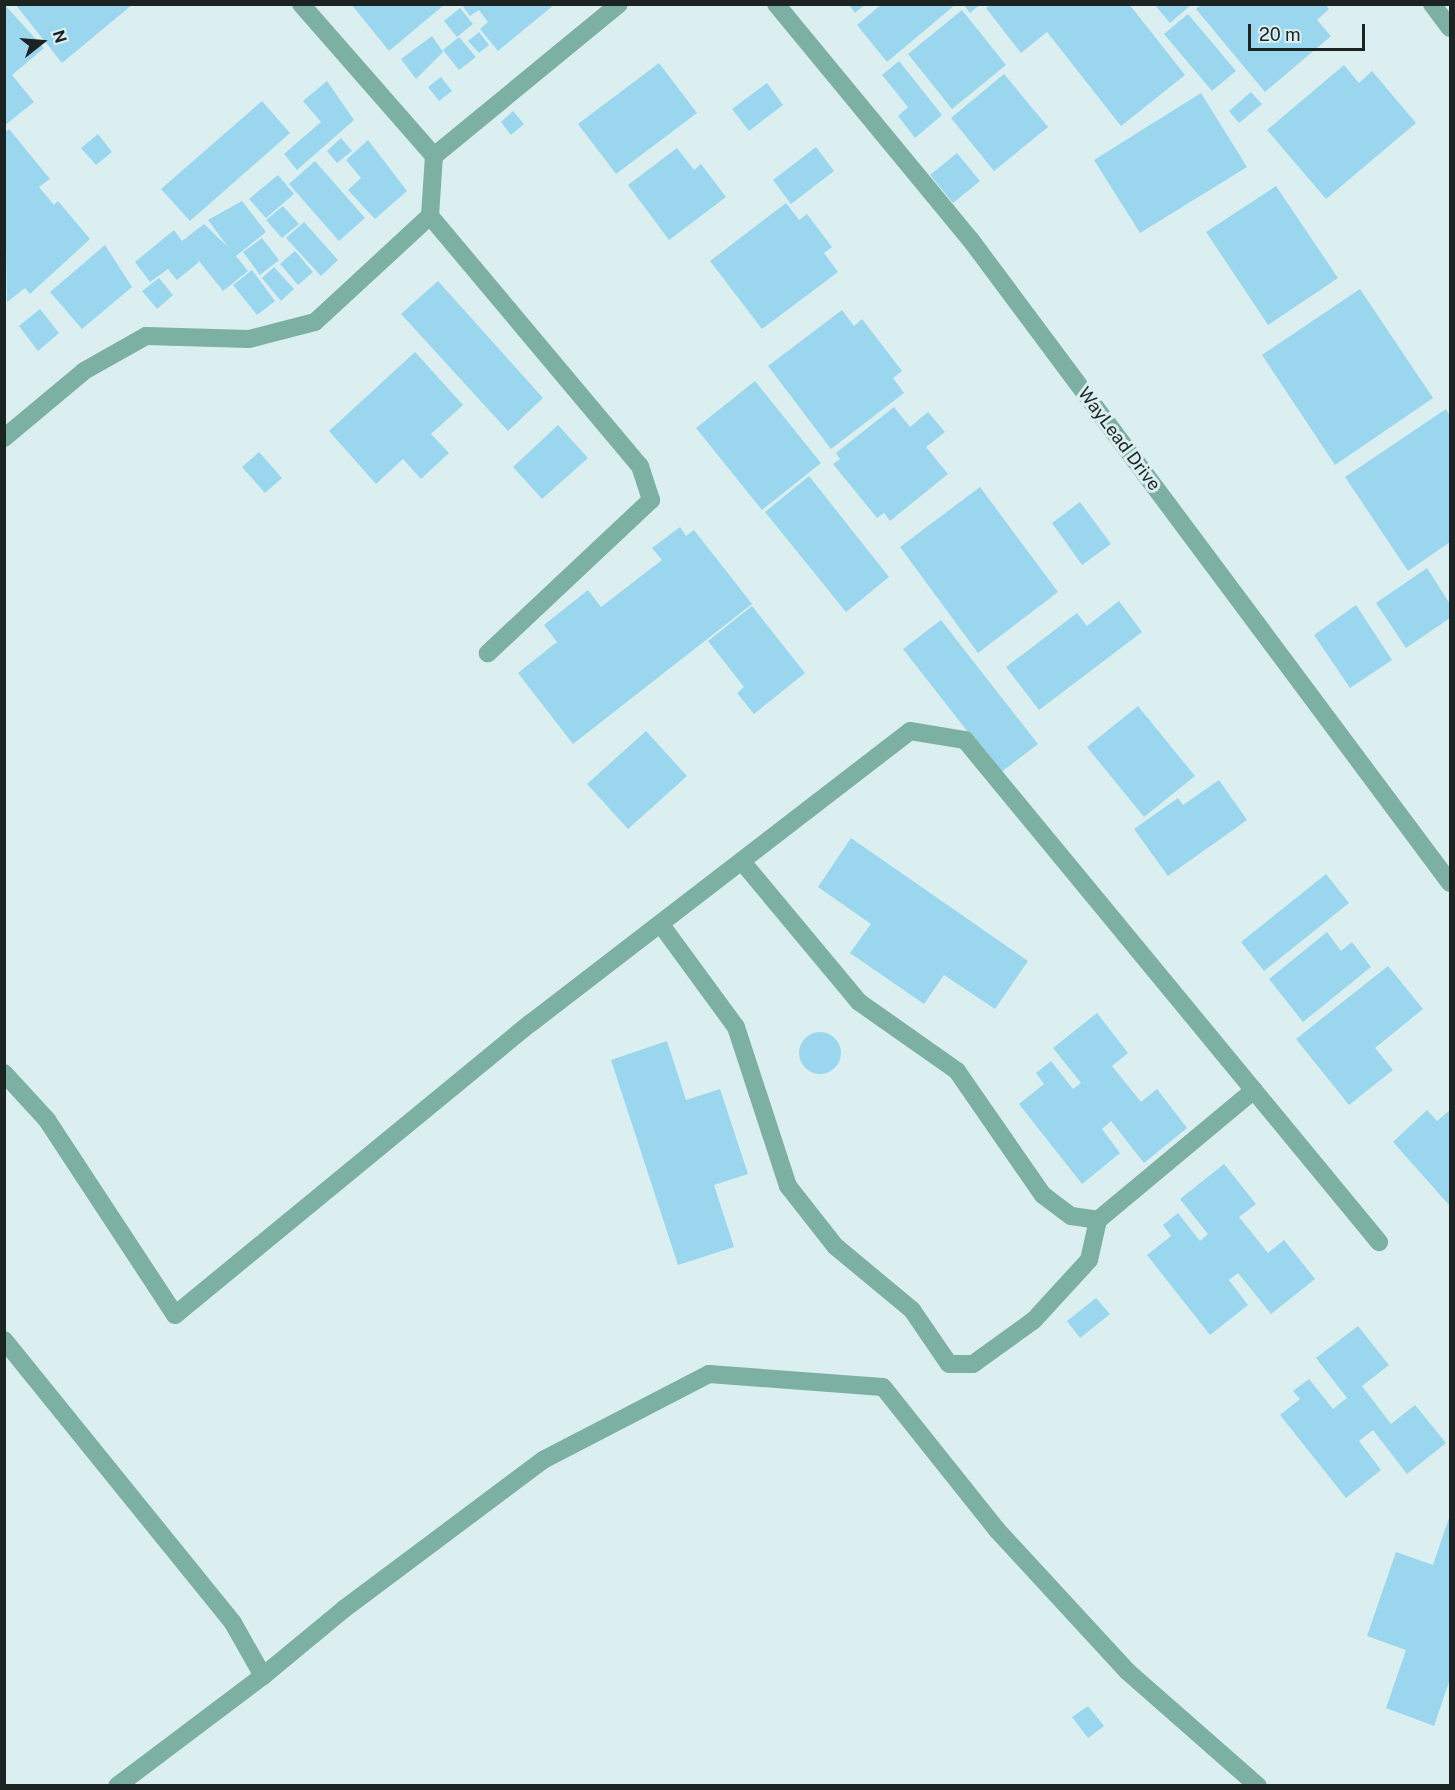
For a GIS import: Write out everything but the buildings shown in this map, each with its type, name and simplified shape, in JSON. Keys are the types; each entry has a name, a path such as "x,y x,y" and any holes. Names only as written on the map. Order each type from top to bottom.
{"street":[{"path":"4,438 84,371 146,336 249,339 315,322 430,216 434,156 301,4"},
{"path":"434,156 619,4"},
{"name":"WayLead Drive","path":"776,4 970,239 1450,883"},
{"path":"1432,4 1450,28"},
{"path":"430,216 640,466 651,500 488,653"},
{"path":"4,1073 47,1120 175,1315 531,1023 744,864 909,731 965,740 1379,1242"},
{"path":"744,864 859,1002 957,1071 1043,1195 1071,1216 1098,1221"},
{"path":"662,926 736,1027 788,1186 835,1246 912,1310 949,1364 973,1364 1034,1320 1089,1260 1098,1221 1254,1090"},
{"path":"4,1340 233,1623 263,1676"},
{"path":"117,1785 263,1676 543,1460 709,1374 884,1387 997,1530 1127,1671 1258,1785"}]}
